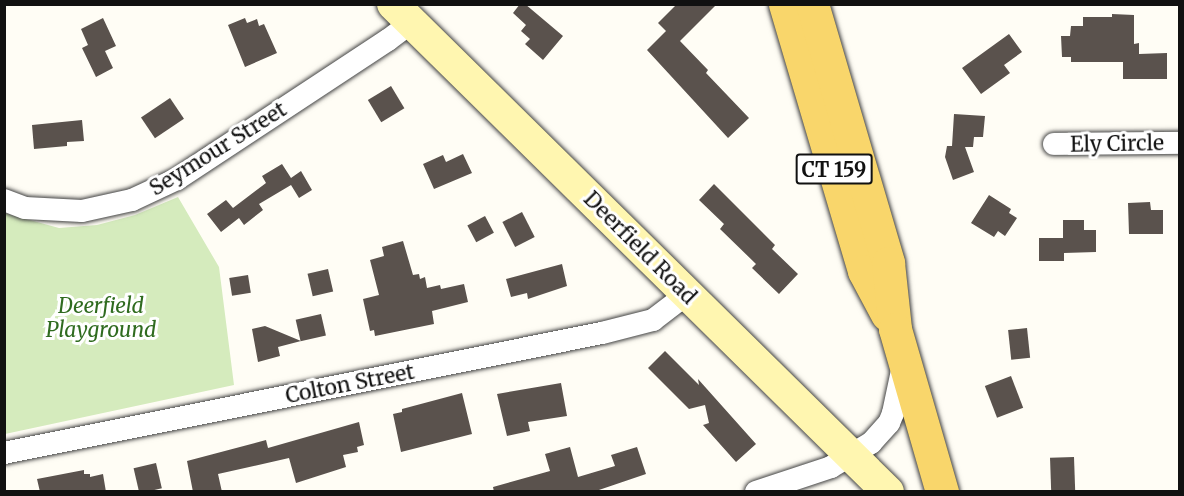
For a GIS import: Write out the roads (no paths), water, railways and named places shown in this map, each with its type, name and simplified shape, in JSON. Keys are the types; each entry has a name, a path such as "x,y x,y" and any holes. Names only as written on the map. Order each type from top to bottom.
{"main road":[{"name":"CT 159","path":"785,4 864,272 900,343"},
{"name":"CT 159","path":"812,4 888,263 900,343 942,492"}],"street":[{"name":"Seymour Street","path":"4,200 25,208 82,212 132,200 177,179 388,40 402,13"},
{"name":"Deerfield Road","path":"402,13 888,492"},
{"name":"Ely Circle","path":"1054,144 1179,143"},
{"name":"Colton Street","path":"4,453 602,333 653,320 687,294"},
{"path":"756,492 825,470 852,457 871,443 888,423 895,408 900,343"}],"park label":[{"name":"Deerfield Playground","path":"101,318"}]}
